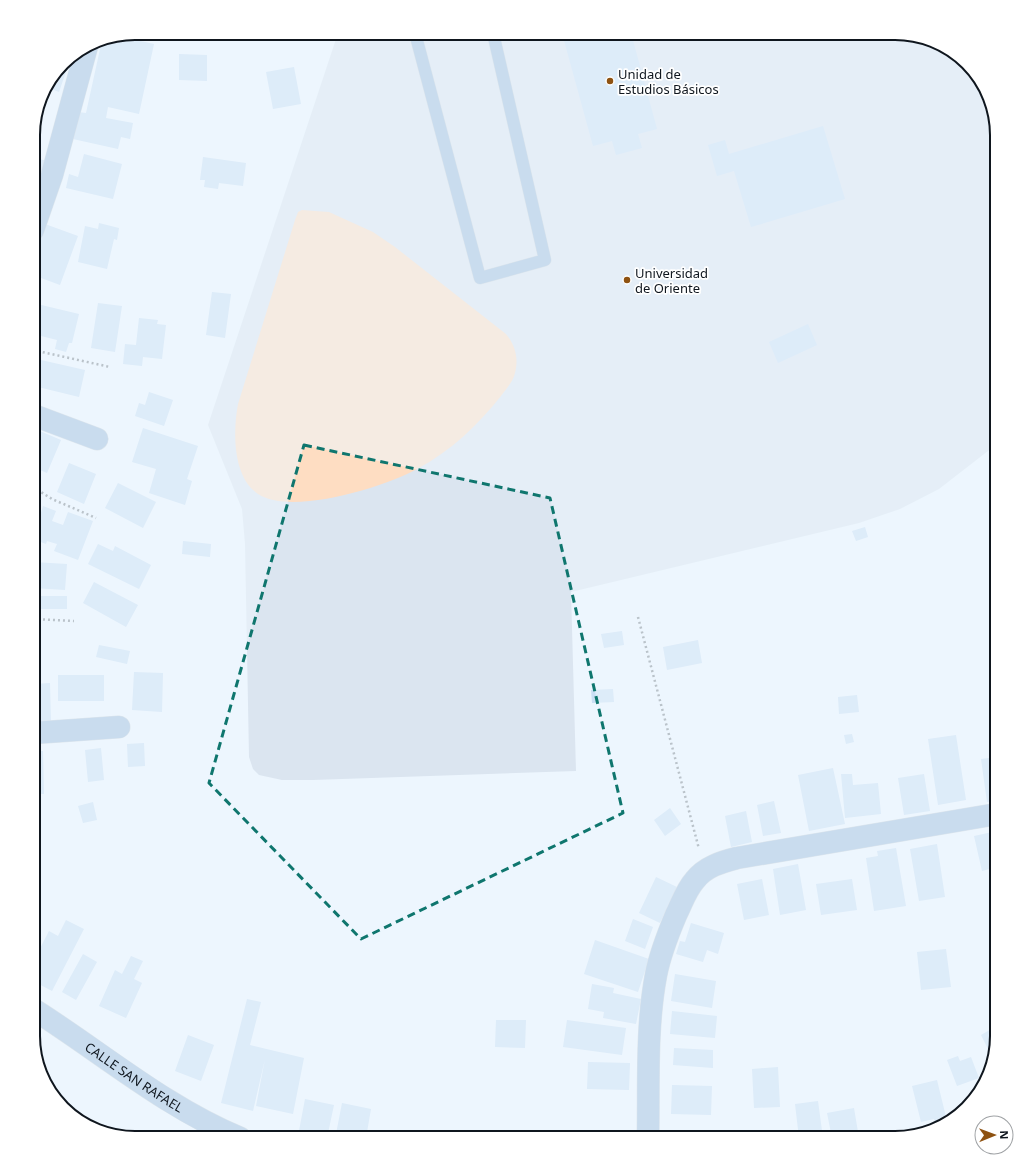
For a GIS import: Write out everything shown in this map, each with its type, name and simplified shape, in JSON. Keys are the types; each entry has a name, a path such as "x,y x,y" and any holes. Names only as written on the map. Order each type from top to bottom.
{"street":[{"path":"40,210 52,175 85,55"},
{"path":"40,418 97,439"},
{"path":"40,733 119,727"},
{"path":"648,1131 649,1052 656,975 670,928 694,880 704,871 719,862 737,858 990,815"},
{"name":"CALLE SAN RAFAEL","path":"40,1014 175,1104 200,1119 225,1131"}],"lane":[{"path":"417,40 480,278 545,260 495,40"}],"path":[{"path":"40,352 110,367"},
{"path":"40,492 52,500 96,518"},
{"path":"638,617 704,871"},
{"path":"40,619 74,621"}],"highlighted area":[{"path":"304,445 550,498 623,813 361,939 209,783"}],"shaded area":[{"name":"Universidad de Oriente","path":"336,40 901,40 920,43 948,56 970,77 985,104 990,135 990,449 939,489 900,509 859,523 571,592 576,771 313,780 282,780 259,775 253,769 249,757 245,544 242,509 208,425"},
{"path":"302,210 329,212 373,232 395,247 506,334 514,347 517,362 513,379 492,407 463,437 429,462 402,476 361,491 314,501 292,502 273,500 258,494 249,486 239,465 236,452 235,427 238,404 295,220 298,212"}],"building":[{"path":"129,40 154,44 139,114 108,107 106,118 133,123 130,139 121,137 118,149 73,139 78,112 86,113 101,46"},
{"name":"Unidad de Estudios Básicos","path":"564,40 633,40 657,129 638,134 642,148 616,155 612,141 593,146"},
{"path":"179,54 207,55 207,81 179,80"},
{"path":"294,67 301,104 273,109 266,72"},
{"path":"67,69 59,92 52,89"},
{"path":"823,126 845,199 751,227 734,171 717,176 708,145 725,140 729,154"},
{"path":"84,154 122,164 113,199 66,188 69,174 78,177"},
{"path":"203,157 246,163 243,186 219,183 218,189 204,187 205,180 200,180"},
{"path":"40,159 48,161 42,183 40,183"},
{"path":"99,223 119,228 117,240 114,239 107,269 78,262 85,226 98,229"},
{"path":"45,224 78,236 60,285 40,278 40,238"},
{"path":"212,292 231,294 225,338 206,335"},
{"path":"98,303 122,306 115,352 91,348"},
{"path":"40,305 79,314 72,343 69,343 66,352 55,349 57,340 40,336"},
{"path":"139,318 158,320 157,324 166,325 162,359 143,357 142,366 123,364 125,344 136,345"},
{"path":"808,324 817,345 778,363 769,342"},
{"path":"41,360 85,370 79,397 40,387"},
{"path":"149,392 173,400 164,426 135,416 139,403 145,405"},
{"path":"143,428 198,446 187,479 192,481 185,505 149,493 156,469 132,462"},
{"path":"40,431 61,440 47,473 40,470"},
{"path":"69,463 96,474 84,504 57,492"},
{"path":"118,483 156,502 143,528 105,508"},
{"path":"43,506 56,511 52,521 63,525 68,512 93,521 78,560 54,551 57,544 47,541 46,544 40,542 40,516"},
{"path":"865,527 868,537 856,541 852,531"},
{"path":"183,541 211,544 210,557 182,554"},
{"path":"98,544 113,551 115,546 151,565 139,589 88,564"},
{"path":"40,562 67,564 65,590 40,588"},
{"path":"94,582 138,605 126,627 83,603"},
{"path":"40,596 67,596 67,609 40,609"},
{"path":"622,631 624,645 604,648 601,634"},
{"path":"698,640 702,663 667,670 663,647"},
{"path":"99,645 130,651 127,664 96,657"},
{"path":"134,672 163,673 162,712 132,710"},
{"path":"58,675 104,675 104,701 58,701"},
{"path":"50,683 51,724 40,724 40,684"},
{"path":"613,689 614,702 592,703 591,690"},
{"path":"857,695 859,712 839,714 838,697"},
{"path":"852,734 854,742 846,744 844,735"},
{"path":"956,735 966,800 938,805 928,739"},
{"path":"144,743 145,766 128,767 127,744"},
{"path":"101,748 104,780 88,782 85,750"},
{"path":"40,751 43,751 44,794 40,794"},
{"path":"990,758 990,801 987,802 981,759"},
{"path":"833,768 845,824 809,831 798,775"},
{"path":"841,774 852,774 853,785 878,783 881,814 845,818"},
{"path":"924,774 930,811 904,815 898,778"},
{"path":"774,801 781,833 763,836 757,805"},
{"path":"93,802 97,820 83,823 78,806"},
{"path":"670,808 681,824 665,836 654,820"},
{"path":"746,811 752,842 731,847 725,816"},
{"path":"990,833 990,869 982,871 974,836"},
{"path":"937,844 945,897 919,901 910,849"},
{"path":"896,848 906,906 874,911 866,858 878,856 877,851"},
{"path":"798,864 806,910 780,915 773,869"},
{"path":"656,877 677,887 660,923 639,913"},
{"path":"762,879 769,915 744,920 737,884"},
{"path":"852,879 857,910 821,915 816,884"},
{"path":"633,919 653,927 645,949 625,941"},
{"path":"66,920 84,929 52,991 40,985 40,948 49,931 58,936"},
{"path":"691,923 724,933 718,954 707,950 703,962 676,954 680,941 685,942"},
{"path":"595,940 649,959 638,992 584,974"},
{"path":"946,949 951,987 921,990 917,952"},
{"path":"83,954 97,962 76,1000 62,992"},
{"path":"131,956 143,961 134,979 142,983 126,1018 99,1006 115,970 122,974"},
{"path":"675,974 716,981 712,1008 671,1001"},
{"path":"592,984 614,988 613,993 641,999 636,1024 603,1018 604,1012 588,1009"},
{"path":"247,999 261,1002 250,1045 304,1058 293,1114 256,1106 265,1059 253,1111 221,1103"},
{"path":"672,1011 717,1016 715,1038 670,1034"},
{"path":"496,1020 526,1020 525,1048 495,1047"},
{"path":"567,1020 626,1028 622,1055 563,1047"},
{"path":"990,1030 989,1050 981,1035"},
{"path":"188,1035 214,1045 201,1081 175,1071"},
{"path":"674,1048 713,1050 713,1068 673,1065"},
{"path":"958,1056 960,1061 971,1057 979,1078 957,1086 947,1060"},
{"path":"588,1062 630,1063 629,1090 587,1089"},
{"path":"778,1067 780,1107 754,1108 752,1069"},
{"path":"937,1080 946,1116 935,1122 934,1119 921,1122 912,1086"},
{"path":"672,1085 712,1086 711,1115 671,1114"},
{"path":"305,1099 334,1105 328,1131 299,1131"},
{"path":"818,1101 822,1131 798,1131 795,1104"},
{"path":"342,1103 371,1109 367,1131 337,1131"},
{"path":"854,1108 858,1131 831,1131 827,1113"},
{"path":"554,1130 588,1130 588,1131"}],"place":[{"name":"Unidad de Estudios Básicos","path":"610,81"},
{"name":"Universidad de Oriente","path":"627,280"}]}
